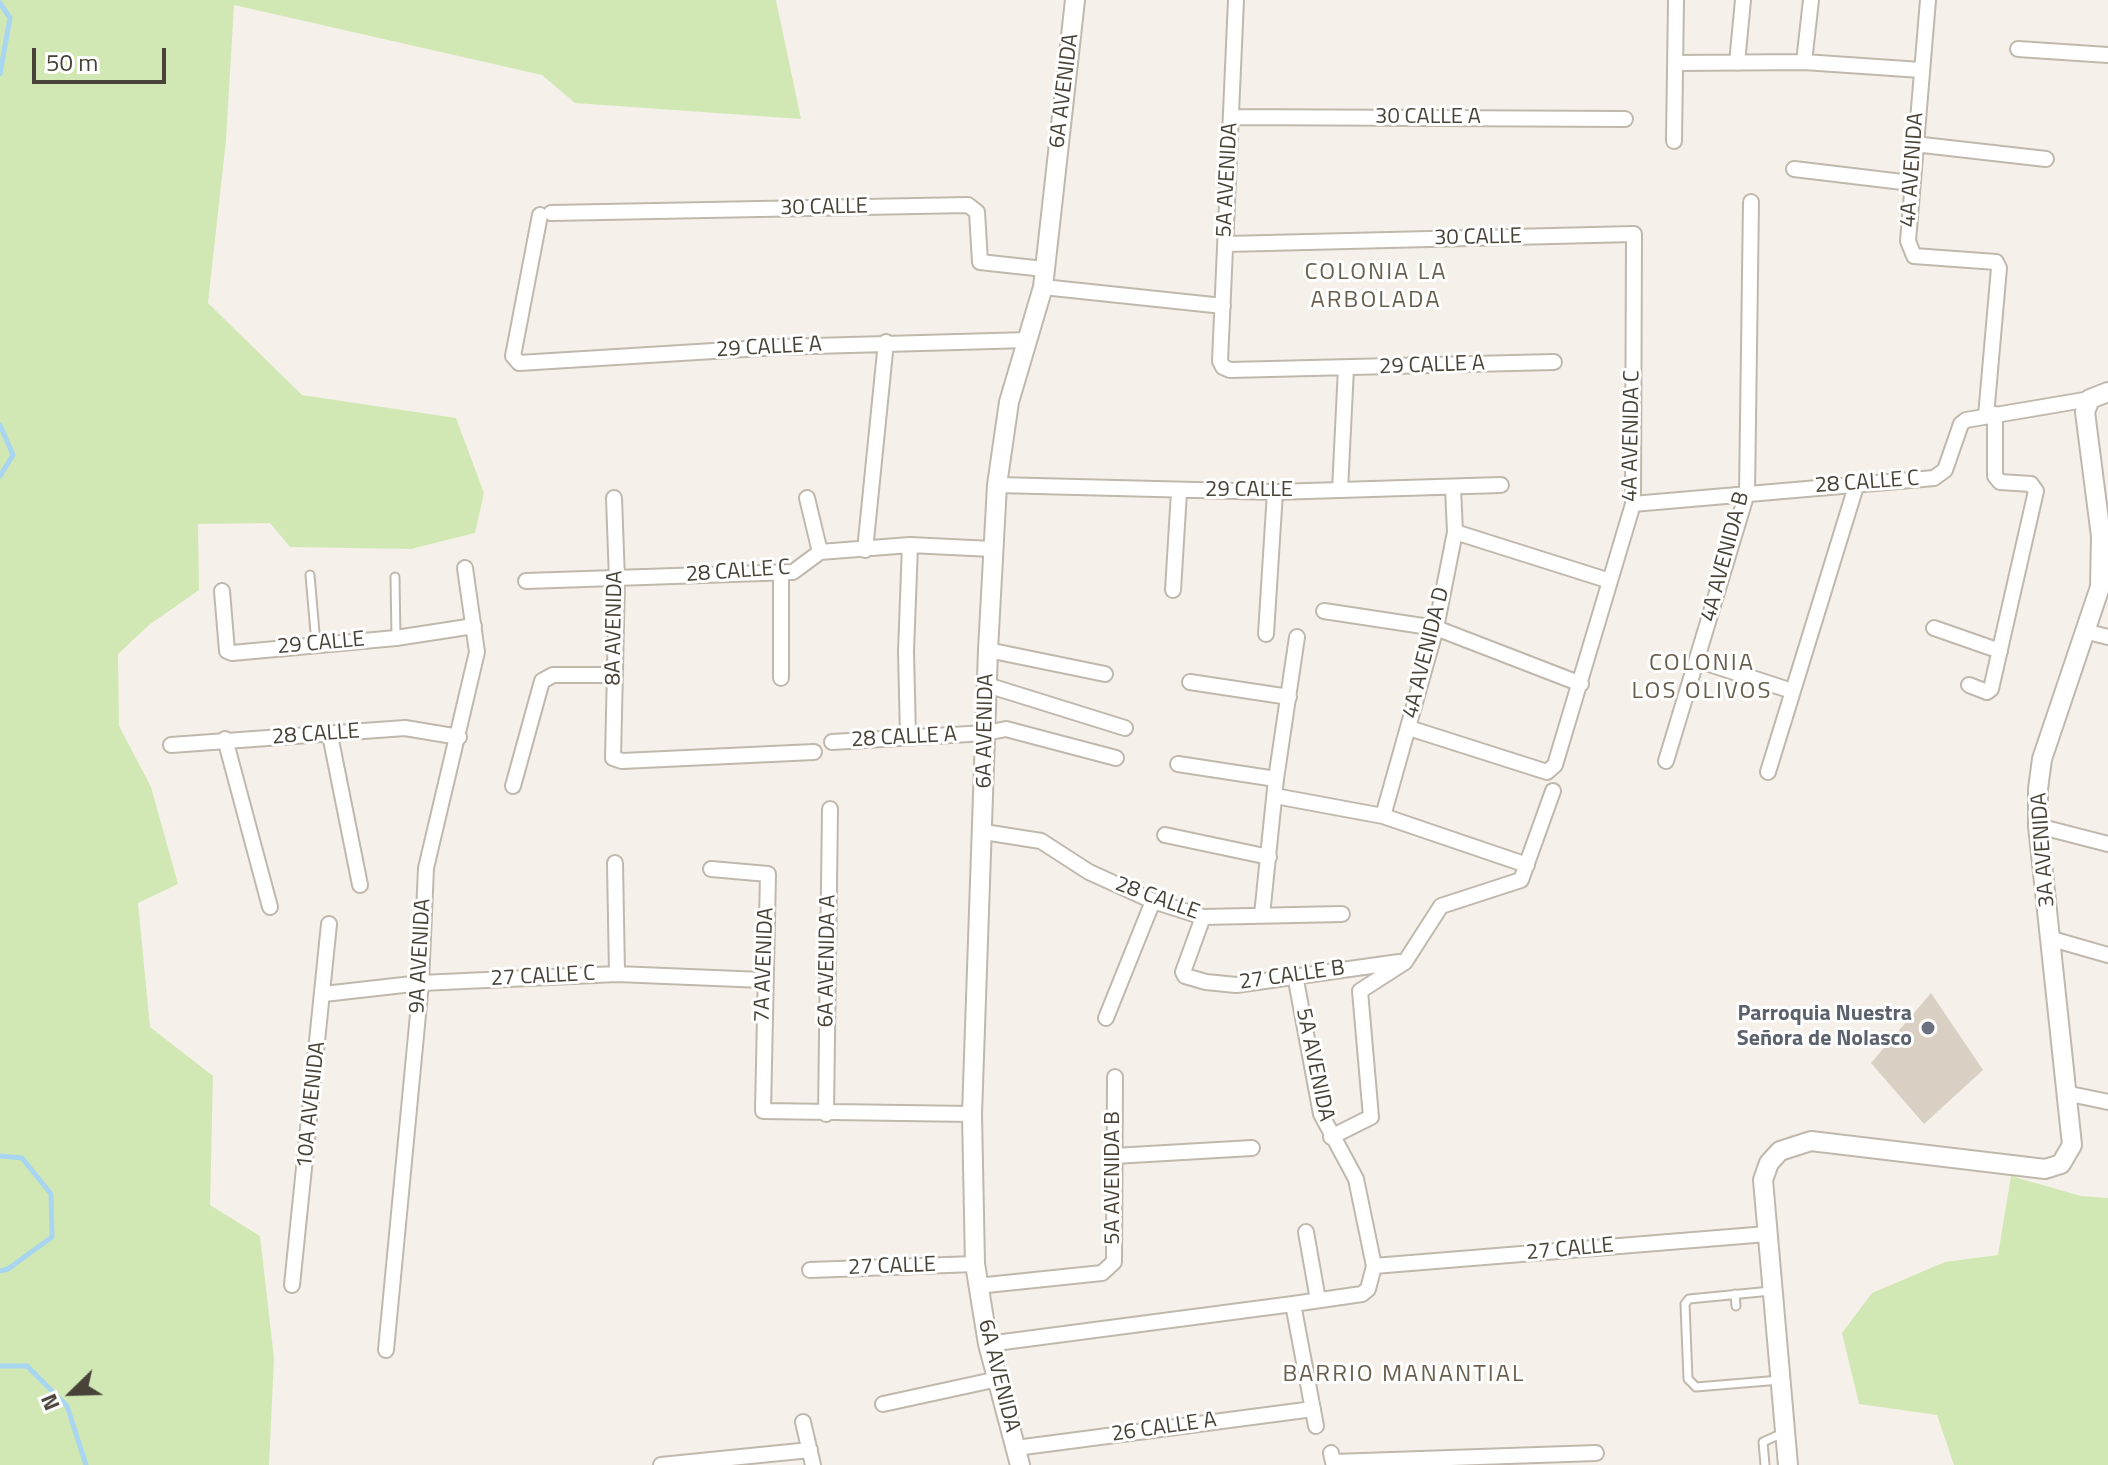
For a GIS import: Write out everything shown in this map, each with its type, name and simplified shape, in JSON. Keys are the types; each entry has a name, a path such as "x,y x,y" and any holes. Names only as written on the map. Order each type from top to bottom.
{"street":[{"name":"6A AVENIDA","path":"1018,1457 988,1344 975,1264 972,1114 988,650 997,485 1009,402 1029,340 1043,278 1075,0"},
{"name":"5A AVENIDA","path":"1220,361 1236,0"},
{"path":"1674,141 1676,0"},
{"path":"1737,63 1743,0"},
{"path":"1804,62 1811,0"},
{"name":"4A AVENIDA","path":"1928,0 1908,241 1914,256 1996,262 1999,277 1991,415"},
{"path":"2018,49 2108,55"},
{"path":"1676,63 1804,62 1921,70"},
{"name":"30 CALLE A","path":"1231,117 1625,119"},
{"path":"1914,144 2046,159"},
{"path":"1794,169 1911,183"},
{"name":"4A AVENIDA B","path":"1666,761 1747,493 1751,202"},
{"name":"30 CALLE","path":"513,356 546,214 968,205 977,212 980,262 1043,278 1223,306"},
{"name":"30 CALLE","path":"1226,244 1634,234"},
{"name":"4A AVENIDA C","path":"1409,728 1547,772 1552,769 1581,684 1633,504 1634,234"},
{"name":"29 CALLE A","path":"513,356 519,363 886,342 1029,340"},
{"path":"865,550 886,342"},
{"name":"29 CALLE A","path":"1220,361 1223,367 1230,370 1554,362"},
{"path":"1340,490 1346,368"},
{"name":"28 CALLE C","path":"1633,504 1934,478 1945,470 1961,424 1991,415 2090,399 2108,392"},
{"name":"3A AVENIDA","path":"1767,1234 1763,1180 1769,1163 1780,1151 1811,1141 2045,1169 2061,1164 2072,1145 2070,1094 2038,826 2042,759 2088,632 2100,587 2101,536 2085,412 2090,399"},
{"path":"1969,685 1987,692 1991,689 2036,491 2031,484 2000,482 1995,476 1991,415"},
{"path":"1768,772 1857,483"},
{"name":"29 CALLE","path":"997,485 1179,492 1501,485"},
{"name":"4A AVENIDA D","path":"1383,816 1436,628 1455,532 1453,488"},
{"path":"1173,590 1179,492"},
{"path":"1266,634 1275,492"},
{"name":"8A AVENIDA","path":"614,498 617,580 613,758 622,761 814,752"},
{"path":"807,498 820,552"},
{"path":"1455,532 1610,581"},
{"path":"908,736 906,652 910,545"},
{"name":"28 CALLE C","path":"526,581 781,572 797,570 820,552 910,545 992,549"},
{"name":"9A AVENIDA","path":"386,1350 421,983 426,868 476,662 465,568"},
{"path":"781,572 781,678"},
{"name":"29 CALLE","path":"222,591 227,651 232,653 396,638 474,626"},
{"path":"1324,611 1436,628 1581,684"},
{"path":"1934,628 2000,651"},
{"path":"2088,632 2108,637"},
{"path":"1262,915 1276,779 1297,637"},
{"path":"988,650 1105,674"},
{"path":"1697,660 1792,691"},
{"path":"513,786 546,676 615,675"},
{"path":"1190,682 1289,697"},
{"path":"987,685 1125,728"},
{"name":"28 CALLE","path":"171,745 411,728 459,737"},
{"name":"28 CALLE A","path":"832,742 986,733 1006,729 1116,758"},
{"path":"330,735 360,885"},
{"path":"225,739 270,907"},
{"path":"1178,764 1276,779"},
{"path":"1331,1137 1368,1121 1372,1112 1360,991 1405,962 1441,906 1521,880 1553,791"},
{"path":"1275,796 1383,816 1527,865"},
{"name":"6A AVENIDA A","path":"826,1114 830,809"},
{"path":"2038,826 2108,844"},
{"name":"28 CALLE","path":"984,832 1041,841 1089,872 1153,901 1203,917 1342,914"},
{"path":"1165,835 1269,857"},
{"path":"615,863 617,974"},
{"name":"7A AVENIDA","path":"711,869 766,871 768,874 762,1107 767,1113 826,1114"},
{"path":"1106,1018 1153,901"},
{"name":"27 CALLE B","path":"1203,917 1183,972 1185,976 1227,985 1405,962"},
{"name":"10A AVENIDA","path":"292,1285 329,924"},
{"path":"2052,939 2108,955"},
{"name":"27 CALLE C","path":"324,994 421,983 617,974 763,980"},
{"name":"5A AVENIDA","path":"1295,975 1321,1114 1356,1179 1374,1266 1368,1289 1362,1294 1318,1300"},
{"name":"5A AVENIDA B","path":"977,1286 1102,1273 1114,1262 1115,1077"},
{"path":"2070,1094 2108,1102"},
{"path":"826,1114 972,1114"},
{"path":"1114,1156 1252,1148"},
{"path":"988,1344 1318,1300 1306,1232"},
{"path":"1767,1234 1788,1465"},
{"name":"27 CALLE","path":"1374,1266 1767,1234"},
{"name":"27 CALLE","path":"810,1270 975,1264"},
{"path":"1293,1304 1316,1426"},
{"path":"883,1404 998,1379"},
{"name":"26 CALLE A","path":"1018,1457 1313,1409"},
{"path":"661,1465 811,1458 803,1422"},
{"path":"1333,1460 1596,1453"}],"lane":[{"path":"310,575 316,644"},
{"path":"395,577 396,638"},
{"path":"1773,1291 1696,1297 1685,1304 1688,1379 1696,1387 1782,1380"},
{"path":"1735,1294 1736,1306"},
{"path":"1742,1373 1742,1384"},
{"path":"1765,1465 1763,1442 1787,1432"}],"green space":[{"path":"0,0 776,0 801,119 575,103 542,75 234,5 226,140 208,303 302,395 456,418 484,493 475,533 411,549 290,547 270,523 198,524 199,590 149,625 118,654 119,726 151,787 178,884 138,903 150,1027 213,1076 210,1205 260,1236 274,1358 269,1465 0,1465"},
{"path":"2011,1176 2081,1196 2108,1198 2108,1465 1954,1465 1937,1415 1859,1404 1842,1333 1872,1293 1945,1262 1998,1255"}],"building":[{"name":"Parroquia Nuestra Señora de Nolasco","path":"1931,993 1983,1070 1924,1124 1871,1063"}],"waterway":[{"path":"0,3 10,18 0,74"},
{"path":"0,425 13,455 0,476"},
{"path":"0,1156 22,1158 51,1194 52,1237 8,1269 0,1271"},
{"path":"0,1366 27,1366 67,1406 86,1465"}],"place":[{"name":"Parroquia Nuestra Señora de Nolasco","path":"1928,1028"}],"district":[{"name":"COLONIA LA ARBOLADA","path":"1376,287"},
{"name":"COLONIA LOS OLIVOS","path":"1702,678"},
{"name":"BARRIO MANANTIAL","path":"1404,1375"}]}
